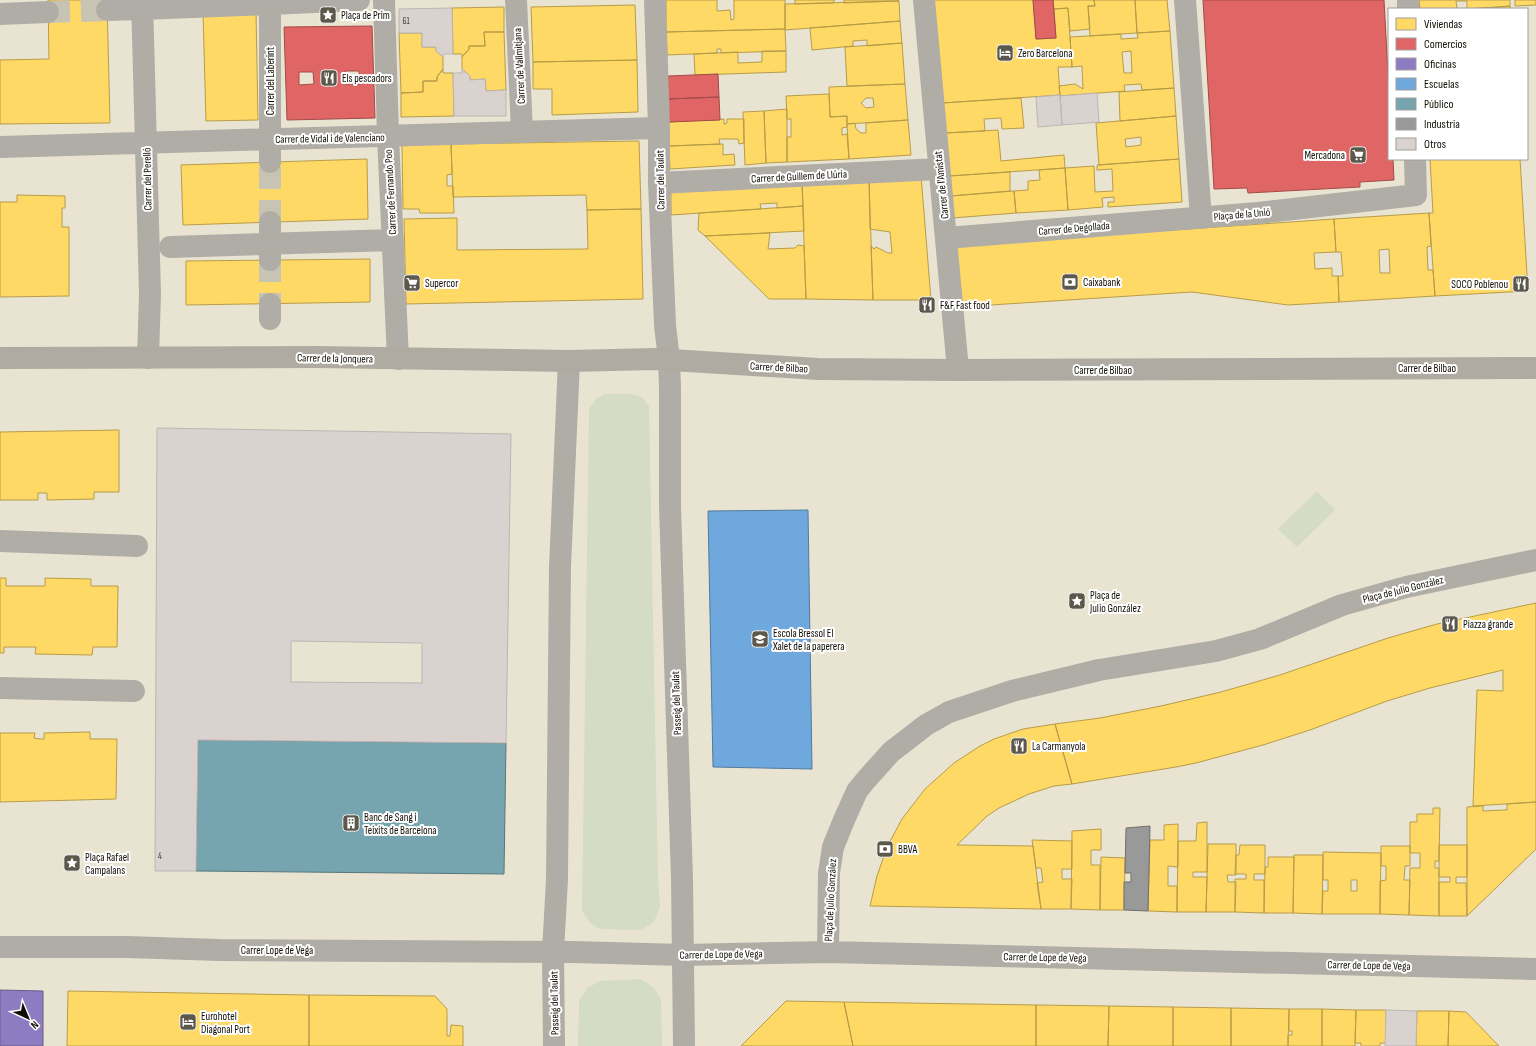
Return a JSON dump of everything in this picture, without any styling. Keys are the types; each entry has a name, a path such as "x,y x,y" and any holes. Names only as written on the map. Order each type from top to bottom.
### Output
{"main road":[{"name":"Carrer de la Jonquera","path":"0,358 316,357 569,361 669,360"},
{"name":"Carrer de Bilbao","path":"669,360 818,369 1536,368"}],"street":[{"path":"107,10 142,4 359,0"},
{"name":"Carrer de Fernando Poo","path":"384,0 388,136 398,359"},
{"name":"Carrer de Vallmitjana","path":"516,0 522,132"},
{"name":"Carrer del Taulat","path":"655,0 660,128 659,183 665,325 669,360"},
{"name":"Carrer de l'Amistat","path":"924,0 958,370"},
{"name":"Plaça de la Unió","path":"1185,0 1202,218 1416,195 1415,160"},
{"name":"Carrer del Laberint","path":"270,2 270,162"},
{"name":"Carrer del Perelló","path":"142,4 150,301 148,358"},
{"path":"0,14 48,12"},
{"name":"Carrer de Vidal i de Valenciano","path":"0,147 660,128"},
{"name":"Carrer de Guillem de Llúria","path":"659,183 939,169"},
{"name":"Carrer de Degollada","path":"946,238 1202,218"},
{"path":"270,222 270,252"},
{"path":"170,247 270,252 393,240"},
{"name":"Passeig del Taulat","path":"669,360 670,506 682,879 684,1046"},
{"name":"Passeig del Taulat","path":"554,1046 553,952 557,879 560,567 569,361"},
{"path":"0,541 137,546"},
{"name":"Plaça de Julio González","path":"828,952 829,873 833,848 857,791 891,752 926,725 949,712 1012,691 1099,670 1216,651 1260,639 1342,605 1406,587 1536,560"},
{"path":"0,688 134,691"},
{"name":"Carrer Lope de Vega","path":"0,947 553,952"},
{"name":"Carrer de Lope de Vega","path":"553,952 683,955 828,952 1536,969"}],"green space":[{"path":"604,394 631,394 642,397 649,406 658,879 660,907 654,922 641,930 600,929 590,923 582,911 589,409 596,399"},
{"path":"1317,491 1335,510 1297,547 1278,529"},
{"path":"641,979 654,988 661,999 662,1046 578,1046 579,1002 587,988 600,981"}],"building: Viviendas":[{"path":"48,0 107,0 110,123 0,124 0,60 49,59"},
{"path":"666,0 717,0 717,11 730,10 731,20 734,19 734,0 785,0 785,29 666,32"},
{"path":"795,0 834,0 834,3 795,4"},
{"path":"844,0 898,0 899,1 844,3"},
{"name":"Zero Barcelona","path":"934,0 1033,0 1036,39 1056,38 1054,9 1068,8 1072,67 1058,67 1060,95 942,103"},
{"path":"1053,0 1094,0 1095,6 1088,6 1090,29 1070,31 1068,8 1054,9"},
{"path":"1094,0 1135,0 1137,33 1090,36 1088,6 1095,6"},
{"path":"1135,0 1167,0 1170,31 1137,33"},
{"path":"1419,0 1510,0 1510,6 1467,8 1467,1 1456,1 1457,8 1420,8"},
{"path":"1515,0 1536,0 1536,5 1515,6"},
{"path":"899,1 900,21 785,30 785,4"},
{"path":"635,5 637,60 533,62 531,7"},
{"path":"1510,6 1510,8 1485,8"},
{"path":"504,7 504,32 484,32 485,46 469,46 469,49 462,57 462,54 453,54 452,8"},
{"path":"256,12 258,120 206,121 203,13"},
{"path":"900,21 902,43 867,46 867,40 853,41 853,46 812,50 810,28"},
{"path":"785,29 786,51 721,53 721,49 717,49 717,53 667,55 666,32"},
{"path":"1170,31 1174,88 1142,90 1141,84 1124,85 1125,91 1060,96 1059,86 1075,84 1083,89 1082,66 1072,67 1070,37 1121,34 1121,39 1138,38 1137,33","holes":["1131,51 1132,73 1124,73 1122,52"]},
{"path":"484,32 504,32 506,90 486,91 485,79 470,80 470,76 462,69 462,57 469,49 469,46 485,46"},
{"path":"399,33 422,33 422,47 436,47 436,51 443,57 443,69 437,77 437,81 423,81 423,92 401,93"},
{"path":"902,43 905,84 847,86 845,47"},
{"path":"762,51 786,51 786,72 695,75 694,54 738,52 738,63 762,62"},
{"path":"637,60 638,112 552,115 552,89 533,89 533,62"},
{"path":"443,69 443,73 453,73 454,116 401,117 401,93 423,92 423,81 437,81 437,77"},
{"path":"905,84 908,120 847,124 847,116 830,117 829,87","holes":["866,98 873,98 874,107 866,108 861,103"]},
{"path":"1174,88 1176,116 1120,121 1119,92"},
{"path":"829,94 830,117 847,116 847,127 842,128 842,135 847,134 849,159 787,162 787,137 791,137 791,119 787,119 786,96"},
{"path":"1021,98 1024,128 1002,129 1001,118 984,119 985,131 945,133 942,103"},
{"path":"787,109 787,162 766,163 764,111"},
{"path":"764,111 766,163 745,165 743,112"},
{"path":"1176,116 1179,159 1099,165 1096,123","holes":["1141,137 1141,145 1126,147 1125,139"]},
{"path":"724,119 724,124 727,123 727,119 744,119 744,143 739,144 738,139 719,139 720,144 669,146 669,122"},
{"path":"908,120 911,155 849,159 847,124 855,123 856,129 861,133 866,133 866,123"},
{"path":"998,130 1001,161 1064,155 1065,168 949,176 945,133"},
{"path":"639,141 641,209 587,210 586,195 453,197 451,144"},
{"path":"451,144 452,174 447,175 447,186 453,186 454,213 420,213 419,209 403,209 402,145"},
{"path":"723,144 723,155 734,154 735,165 670,169 669,146"},
{"path":"367,159 368,219 183,225 181,165"},
{"path":"1179,159 1182,202 1108,207 1108,202 1114,202 1114,197 1102,198 1103,207 1068,210 1065,168 1094,166 1095,192 1113,191 1112,169 1097,170 1097,165"},
{"path":"1430,160 1520,160 1528,291 1435,296 1429,213 1433,213"},
{"path":"1065,168 1068,210 1016,213 1014,191 1028,190 1028,181 1040,180 1039,170"},
{"path":"1010,172 1010,191 950,196 949,176"},
{"path":"921,175 931,300 873,300 871,246 874,249 876,247 888,253 892,253 890,232 870,229 869,179"},
{"path":"869,179 873,300 806,299 802,183"},
{"path":"802,183 803,206 777,208 777,203 760,204 761,209 671,215 671,191"},
{"path":"1014,191 1016,213 952,218 950,196"},
{"path":"17,195 65,196 65,208 62,208 62,227 69,227 69,296 0,297 0,202 17,202"},
{"path":"803,206 804,231 705,236 698,230 699,213"},
{"path":"641,209 643,299 406,304 404,219 457,218 457,250 588,249 587,210"},
{"path":"1429,213 1431,246 1427,247 1428,270 1433,270 1435,296 1339,302 1338,276 1343,276 1341,252 1336,252 1334,219","holes":["1389,249 1390,273 1380,273 1379,250"]},
{"path":"1334,219 1336,252 1314,253 1315,269 1332,268 1332,276 1338,276 1339,302 1288,305 1192,292 960,307 954,245"},
{"path":"770,233 768,249 795,248 798,245 804,246 806,299 769,299 705,236"},
{"path":"370,259 370,302 186,305 186,261"},
{"path":"119,430 119,492 94,492 94,499 47,500 47,493 38,493 38,500 0,500 0,432"},
{"path":"0,578 6,578 6,586 45,586 45,578 91,579 91,586 118,586 117,647 93,647 92,655 35,654 36,647 4,647 4,653 0,653"},
{"path":"1536,603 1536,802 1473,806 1477,690 1503,691 1503,670 1430,688 1387,701 1310,730 1263,745 1196,763 1072,784 1055,724 1100,718 1221,692 1280,675 1388,638 1437,624"},
{"path":"1055,724 1072,784 1054,786 1029,794 999,808 987,816 957,845 1033,846 1041,909 870,906 877,876 887,847 902,819 925,789 954,763 980,746 994,739 1023,729"},
{"path":"90,732 90,739 117,739 116,799 0,802 0,733 35,733 34,738 44,739 44,733"},
{"path":"1536,802 1536,849 1467,916 1467,807 1483,806 1483,811 1507,810 1507,804"},
{"path":"1433,808 1440,808 1439,861 1435,861 1435,868 1439,868 1439,916 1409,915 1410,868 1420,868 1420,853 1410,853 1410,822 1417,822 1417,814 1433,814"},
{"path":"1207,822 1207,872 1193,872 1193,877 1207,877 1206,912 1177,912 1178,841 1196,841 1197,823"},
{"path":"1178,824 1178,867 1168,866 1168,886 1177,886 1177,912 1148,911 1150,840 1164,840 1164,825"},
{"path":"1101,829 1101,850 1091,850 1091,865 1100,865 1100,910 1071,909 1072,831"},
{"path":"1032,840 1072,841 1072,869 1062,869 1062,879 1072,879 1071,909 1041,909 1037,883 1043,882 1041,868 1036,868"},
{"path":"1208,844 1236,844 1236,875 1227,875 1228,882 1236,882 1235,912 1206,912"},
{"path":"1240,845 1265,845 1265,874 1254,874 1254,880 1264,880 1264,913 1235,912 1235,879 1246,879 1246,874 1235,874 1236,855 1239,855"},
{"path":"1439,845 1467,845 1467,877 1456,877 1456,883 1466,883 1467,916 1439,916 1439,882 1450,882 1450,877 1439,877"},
{"path":"1381,846 1410,846 1410,866 1405,866 1404,880 1410,880 1409,915 1380,914 1380,881 1386,880 1386,866 1381,866"},
{"path":"1323,852 1381,853 1380,914 1322,914 1323,891 1328,891 1328,880 1323,880","holes":["1351,880 1357,880 1357,891 1351,891"]},
{"path":"1294,855 1323,855 1322,914 1293,913"},
{"path":"1101,857 1125,858 1124,910 1100,910"},
{"path":"1268,857 1294,857 1293,913 1264,913 1265,867 1268,867"},
{"name":"Eurohotel Diagonal Port","path":"68,991 309,995 309,1046 67,1046"},
{"path":"309,995 435,996 447,1009 447,1036 450,1036 451,1025 463,1026 463,1046 309,1046"},
{"path":"786,1001 844,1002 853,1046 741,1046"},
{"path":"844,1002 1036,1005 1036,1046 853,1046"},
{"path":"1036,1005 1109,1006 1108,1046 1036,1046"},
{"path":"1109,1006 1173,1007 1173,1046 1108,1046"},
{"path":"1173,1007 1231,1008 1231,1046 1173,1046"},
{"path":"1231,1008 1289,1009 1288,1046 1231,1046"},
{"path":"1289,1009 1322,1009 1322,1046 1288,1046 1288,1035 1292,1035 1292,1031 1289,1031"},
{"path":"1322,1009 1356,1010 1355,1046 1322,1046"},
{"path":"1356,1010 1386,1010 1386,1043 1380,1043 1380,1046 1361,1046 1361,1043 1355,1043"},
{"path":"1417,1011 1449,1011 1448,1046 1416,1046"},
{"path":"1449,1011 1466,1012 1499,1046 1448,1046"}],"building: Comercios":[{"path":"1033,0 1053,0 1056,38 1036,39"},
{"path":"1203,0 1384,0 1388,74 1388,160 1393,160 1394,180 1360,182 1360,187 1248,193 1247,188 1214,189"},
{"name":"Els pescadors","path":"372,26 375,118 287,120 284,27","holes":["345,71 359,71 360,84 345,84","299,72 313,72 314,84 299,85"]},
{"path":"718,74 719,97 668,99 668,76"},
{"path":"719,97 720,120 669,122 668,99"}],"building: Oficinas":[{"path":"0,990 43,991 43,1046 0,1046"}],"building: Escuelas":[{"name":"Escola Bressol El Xalet de la paperera","path":"808,510 812,769 713,767 708,511"}],"building: Público":[{"name":"Banc de Sang i Teixits de Barcelona","path":"198,740 506,743 504,874 196,871"}],"building: Industria":[{"path":"1150,826 1148,911 1124,910 1124,882 1131,882 1131,873 1125,873 1126,828"}],"building: Otros":[{"path":"452,8 453,54 443,54 443,57 436,51 436,47 422,47 422,33 399,33 399,9"},
{"path":"462,69 470,76 470,80 485,79 486,91 506,90 506,116 454,116 453,73 462,73"},
{"path":"1097,93 1099,122 1062,125 1060,96"},
{"path":"1060,95 1062,125 1038,127 1036,97"},
{"path":"157,428 511,434 506,743 198,740 196,871 155,871","holes":["291,641 422,643 422,683 291,682"]},
{"path":"1386,1010 1417,1011 1416,1046 1385,1046"}],"tunnel":[{"path":"48,12 107,10"},
{"path":"270,162 270,222"},
{"path":"270,260 270,304"}],"place":[{"name":"Plaça de Prim","path":"328,15"},
{"name":"Zero Barcelona","path":"1005,53"},
{"name":"Els pescadors","path":"329,78"},
{"name":"Mercadona","path":"1358,155"},
{"name":"Caixabank","path":"1070,282"},
{"name":"Supercor","path":"412,283"},
{"name":"SOCO Poblenou","path":"1521,284"},
{"name":"F&F Fast food","path":"927,305"},
{"name":"Plaça de Julio González","path":"1077,601"},
{"name":"Piazza grande","path":"1450,624"},
{"name":"Escola Bressol El Xalet de la paperera","path":"760,639"},
{"name":"La Carmanyola","path":"1019,746"},
{"name":"Banc de Sang i Teixits de Barcelona","path":"351,823"},
{"name":"BBVA","path":"885,849"},
{"name":"Plaça Rafael Campalans","path":"72,863"},
{"name":"Eurohotel Diagonal Port","path":"188,1022"}]}
